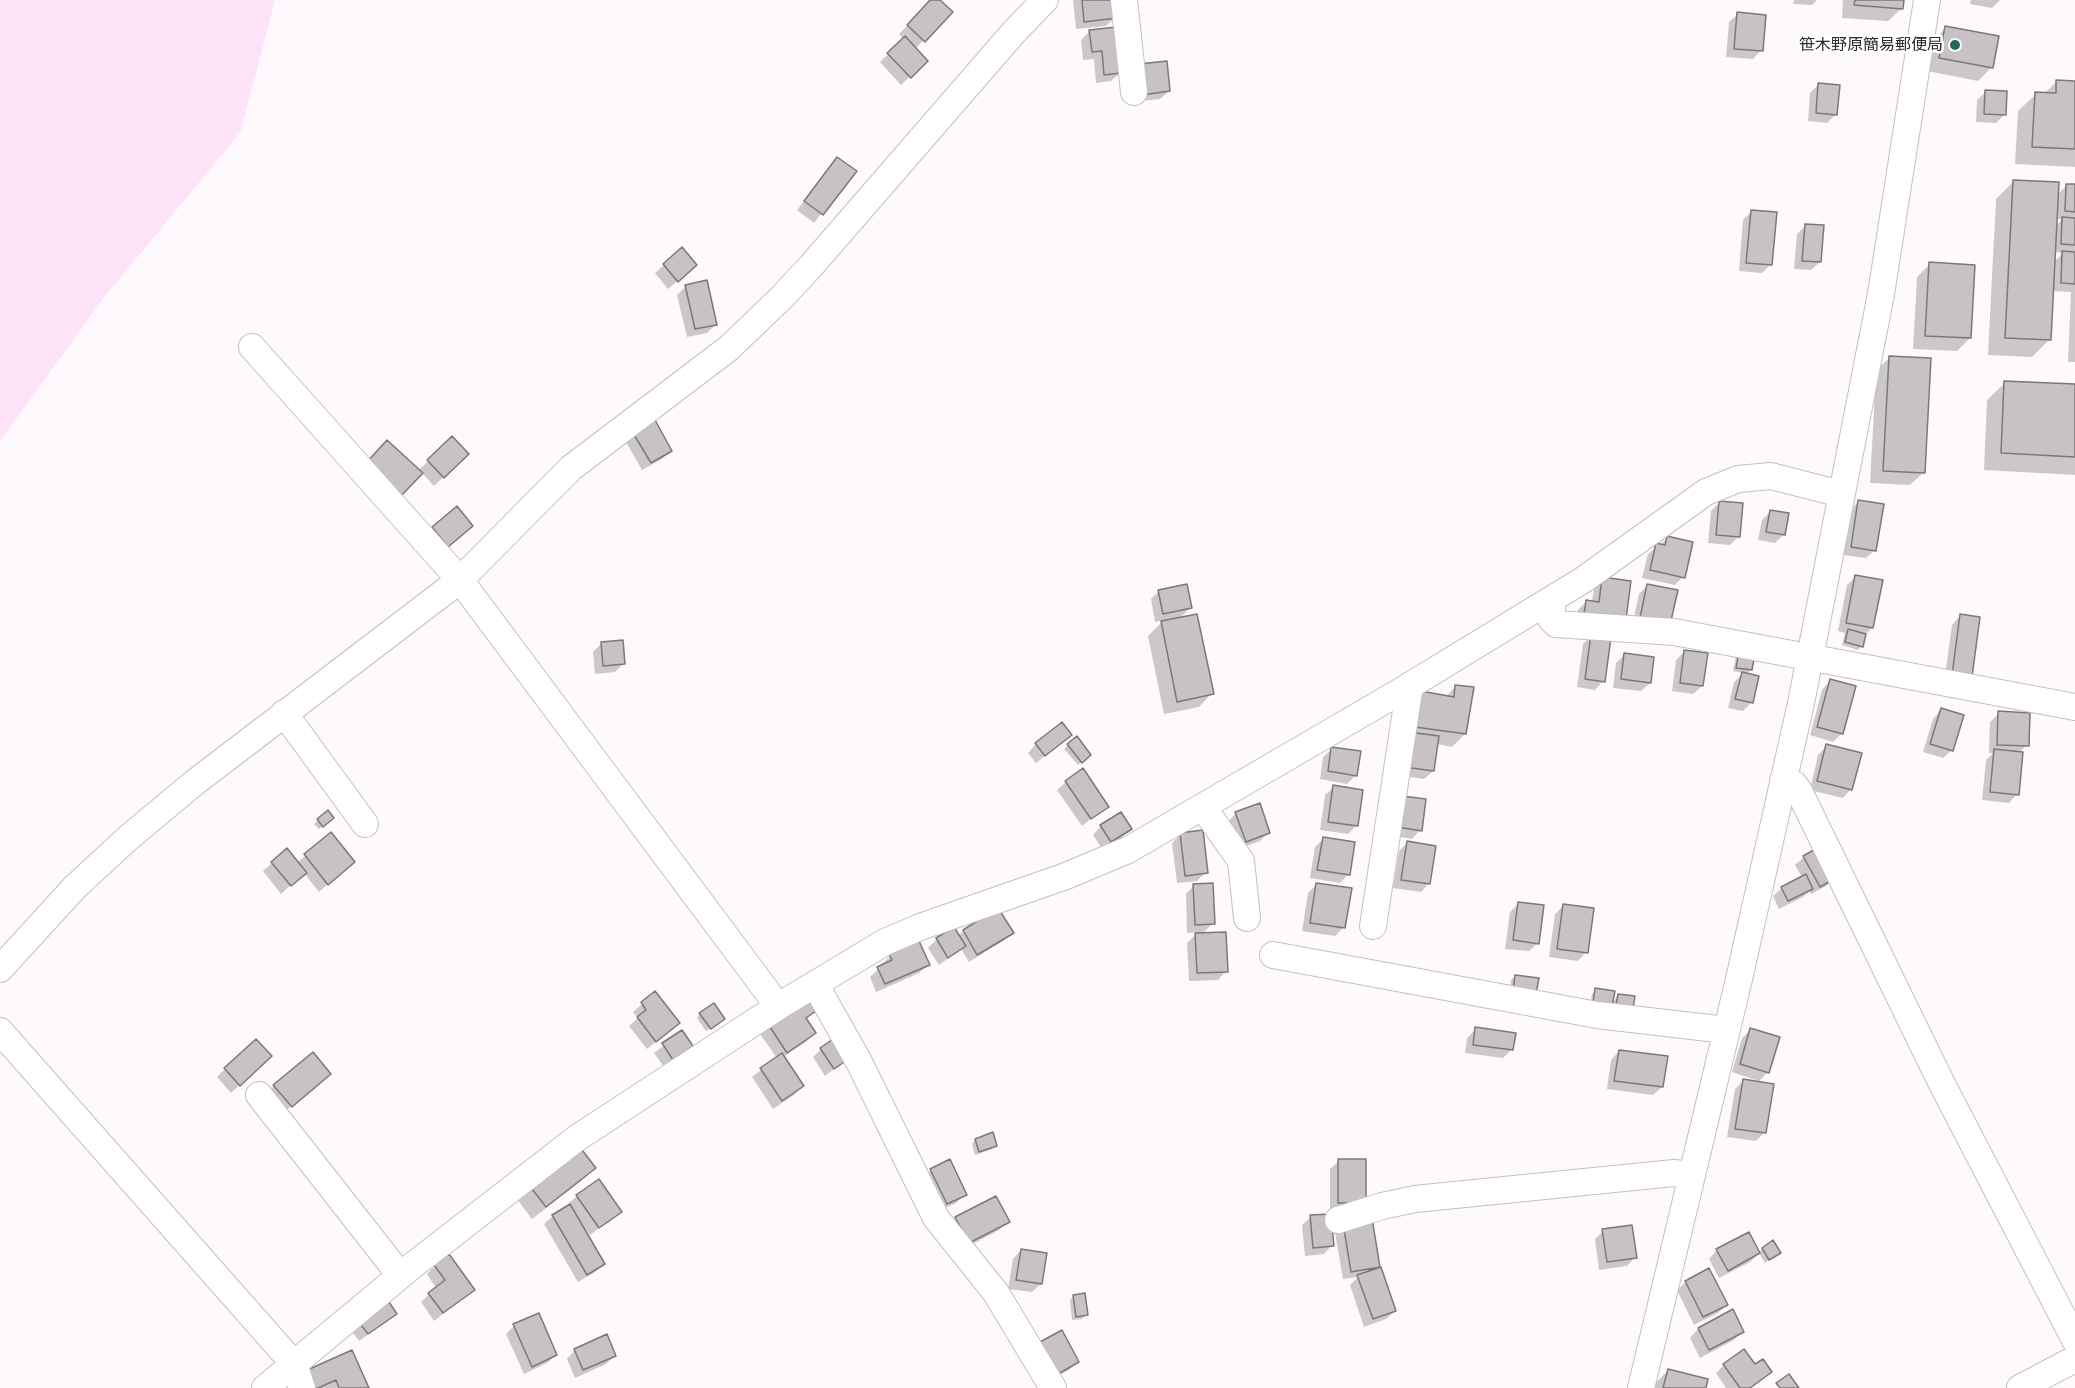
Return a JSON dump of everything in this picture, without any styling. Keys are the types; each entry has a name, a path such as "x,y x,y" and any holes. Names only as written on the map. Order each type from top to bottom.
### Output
{"street":[{"path":"0,969 75,887 127,839 284,713 460,580 571,468 729,348 782,297 1014,32 1045,0"},
{"path":"1124,0 1134,92"},
{"path":"1641,1388 1784,781 1810,657 1881,294 1927,0"},
{"path":"252,347 460,580 778,1006"},
{"path":"265,1388 400,1275 577,1138 778,1006 885,942 920,927 1066,876 1128,850 1410,686 1553,599 1608,563 1706,492 1738,479 1771,476 1841,494"},
{"path":"1553,599 1551,619 1556,624 1674,632 2075,707"},
{"path":"1373,926 1410,686"},
{"path":"284,713 365,824"},
{"path":"1784,781 1794,784 1799,791 1941,1082 2075,1341"},
{"path":"1203,807 1241,861 1247,918"},
{"path":"1273,955 1597,1015 1726,1030"},
{"path":"815,984 859,1062 936,1218 996,1293 1053,1388"},
{"path":"0,1031 294,1364 302,1388"},
{"path":"259,1095 400,1275"},
{"path":"1338,1220 1382,1206 1415,1199 1674,1173 1692,1175"},
{"path":"2020,1388 2075,1359"}],"shaded area":[{"path":"0,0 275,0 240,133 105,296 0,441"}],"building":[{"path":"930,0 940,0 953,12 925,42 907,25"},
{"path":"1082,0 1115,0 1117,18 1084,22"},
{"path":"1855,0 1904,0 1903,9 1854,5"},
{"path":"1737,12 1766,15 1763,51 1734,49"},
{"path":"1945,26 1999,36 1993,68 1939,58"},
{"path":"1116,27 1121,73 1104,75 1102,51 1092,52 1089,30"},
{"path":"905,36 928,61 911,78 887,53"},
{"path":"1167,61 1170,91 1142,95 1139,64"},
{"path":"2056,80 2075,81 2075,149 2032,147 2035,92 2056,93"},
{"path":"1818,83 1840,85 1837,115 1816,113"},
{"path":"1985,90 2007,91 2006,115 1984,114"},
{"path":"837,157 857,171 823,215 804,201"},
{"path":"2013,180 2059,182 2051,340 2005,338"},
{"path":"2066,184 2075,184 2075,212 2065,211"},
{"path":"1751,210 1777,212 1772,265 1746,263"},
{"path":"2062,217 2075,218 2075,245 2061,244"},
{"path":"1805,224 1824,225 1821,262 1802,261"},
{"path":"682,247 697,265 678,282 663,264"},
{"path":"2062,251 2075,252 2075,284 2061,283"},
{"path":"1929,262 1975,265 1971,338 1925,336"},
{"path":"707,280 717,325 695,329 685,285"},
{"path":"1889,356 1931,358 1925,473 1883,471"},
{"path":"2004,381 2075,384 2075,457 2001,453"},
{"path":"655,420 672,451 651,463 633,433"},
{"path":"452,436 469,454 444,478 427,460"},
{"path":"387,440 423,473 401,496 366,463"},
{"path":"1858,500 1884,504 1876,551 1851,547"},
{"path":"1719,501 1743,503 1740,537 1716,535"},
{"path":"457,506 473,526 448,547 432,527"},
{"path":"1770,510 1789,513 1785,535 1766,532"},
{"path":"1667,536 1693,542 1685,578 1650,570 1656,543 1665,545"},
{"path":"1855,575 1883,580 1873,628 1846,623"},
{"path":"1602,577 1631,581 1626,619 1584,614 1586,600 1599,602"},
{"path":"1187,584 1192,608 1163,614 1158,590"},
{"path":"1647,584 1678,590 1670,625 1640,618"},
{"path":"1197,614 1214,694 1177,702 1161,621"},
{"path":"1960,614 1980,617 1972,677 1952,675"},
{"path":"1848,629 1866,634 1863,647 1845,642"},
{"path":"1591,634 1611,637 1605,682 1585,679"},
{"path":"623,640 625,664 603,666 601,642"},
{"path":"1684,650 1708,653 1703,686 1680,683"},
{"path":"1739,650 1755,653 1752,670 1736,668"},
{"path":"1624,653 1654,657 1651,683 1621,679"},
{"path":"1742,672 1759,676 1753,703 1735,699"},
{"path":"1830,679 1856,686 1843,734 1817,727"},
{"path":"1455,685 1474,687 1466,734 1415,727 1421,691 1454,697"},
{"path":"1941,708 1964,715 1953,751 1930,744"},
{"path":"1998,711 2030,713 2029,746 1997,745"},
{"path":"1062,722 1072,735 1045,756 1035,743"},
{"path":"1409,732 1439,736 1434,771 1404,767"},
{"path":"1077,736 1091,755 1082,763 1067,744"},
{"path":"1826,744 1862,753 1852,790 1817,781"},
{"path":"1331,747 1361,751 1357,776 1328,771"},
{"path":"1994,749 2023,752 2019,795 1990,792"},
{"path":"1083,768 1109,807 1091,819 1065,781"},
{"path":"1333,785 1363,790 1358,826 1328,822"},
{"path":"1402,796 1426,799 1422,831 1397,827"},
{"path":"1260,803 1270,833 1246,842 1235,812"},
{"path":"328,810 334,818 323,827 317,819"},
{"path":"1121,812 1132,829 1111,842 1100,825"},
{"path":"1203,830 1208,873 1185,876 1180,833"},
{"path":"331,832 355,862 328,885 304,854"},
{"path":"1323,837 1355,842 1350,875 1317,870"},
{"path":"1407,841 1436,846 1430,884 1401,880"},
{"path":"1819,847 1836,878 1820,887 1803,856"},
{"path":"287,848 307,873 291,886 271,862"},
{"path":"1806,874 1813,889 1788,901 1781,887"},
{"path":"1213,883 1215,924 1195,925 1193,884"},
{"path":"1316,883 1352,888 1345,928 1310,923"},
{"path":"1518,902 1544,905 1539,944 1513,940"},
{"path":"1563,904 1594,908 1588,953 1557,949"},
{"path":"998,908 1014,933 977,955 963,930"},
{"path":"954,927 966,946 948,958 936,938"},
{"path":"1226,932 1228,972 1197,973 1195,933"},
{"path":"919,941 930,965 885,984 877,967 892,960 889,954"},
{"path":"1515,975 1539,978 1536,994 1513,991"},
{"path":"1595,988 1615,991 1612,1006 1593,1003"},
{"path":"655,991 680,1023 656,1042 637,1017 646,1010 641,1002"},
{"path":"813,994 822,1007 806,1018 816,1033 787,1053 768,1024"},
{"path":"1618,994 1635,996 1633,1008 1616,1005"},
{"path":"714,1003 725,1019 711,1029 699,1013"},
{"path":"1475,1027 1516,1033 1513,1050 1473,1045"},
{"path":"1750,1028 1780,1037 1769,1073 1740,1064"},
{"path":"682,1030 693,1046 673,1060 662,1043"},
{"path":"836,1037 850,1058 834,1069 820,1048"},
{"path":"256,1039 272,1056 240,1086 224,1068"},
{"path":"1619,1050 1668,1056 1663,1087 1614,1081"},
{"path":"313,1052 331,1074 292,1107 273,1085"},
{"path":"782,1053 804,1086 782,1101 760,1068"},
{"path":"1743,1079 1774,1084 1766,1133 1735,1129"},
{"path":"993,1132 997,1146 979,1152 975,1139"},
{"path":"579,1146 596,1168 546,1207 529,1185"},
{"path":"950,1159 967,1195 947,1204 930,1169"},
{"path":"1338,1159 1366,1159 1366,1203 1338,1203"},
{"path":"599,1179 622,1212 599,1228 576,1195"},
{"path":"996,1196 1010,1222 969,1243 955,1217"},
{"path":"570,1204 605,1264 587,1275 552,1215"},
{"path":"1331,1214 1334,1246 1313,1248 1310,1215"},
{"path":"1372,1218 1380,1267 1351,1272 1343,1223"},
{"path":"1632,1225 1637,1258 1607,1262 1602,1229"},
{"path":"1749,1232 1760,1253 1728,1271 1716,1249"},
{"path":"1773,1240 1781,1253 1769,1260 1762,1248"},
{"path":"1021,1249 1047,1253 1042,1284 1016,1280"},
{"path":"449,1254 475,1290 443,1313 428,1293 445,1280 434,1265"},
{"path":"1381,1267 1396,1311 1373,1319 1357,1275"},
{"path":"1709,1268 1728,1305 1703,1317 1685,1281"},
{"path":"1085,1293 1088,1315 1076,1317 1073,1295"},
{"path":"387,1299 397,1314 368,1334 357,1320"},
{"path":"1733,1309 1744,1332 1709,1350 1698,1328"},
{"path":"539,1313 557,1355 532,1367 513,1324"},
{"path":"1062,1330 1079,1362 1056,1375 1038,1343"},
{"path":"607,1334 616,1356 583,1370 574,1349"},
{"path":"1744,1349 1755,1364 1763,1359 1772,1372 1750,1388 1740,1388 1723,1364"},
{"path":"352,1350 369,1388 339,1388 336,1380 313,1388 305,1371"},
{"path":"1668,1369 1708,1379 1706,1388 1663,1388"},
{"path":"1789,1374 1799,1388 1780,1388 1776,1383"}],"place":[{"name":"笹木野原簡易郵便局","path":"1955,45"}]}
